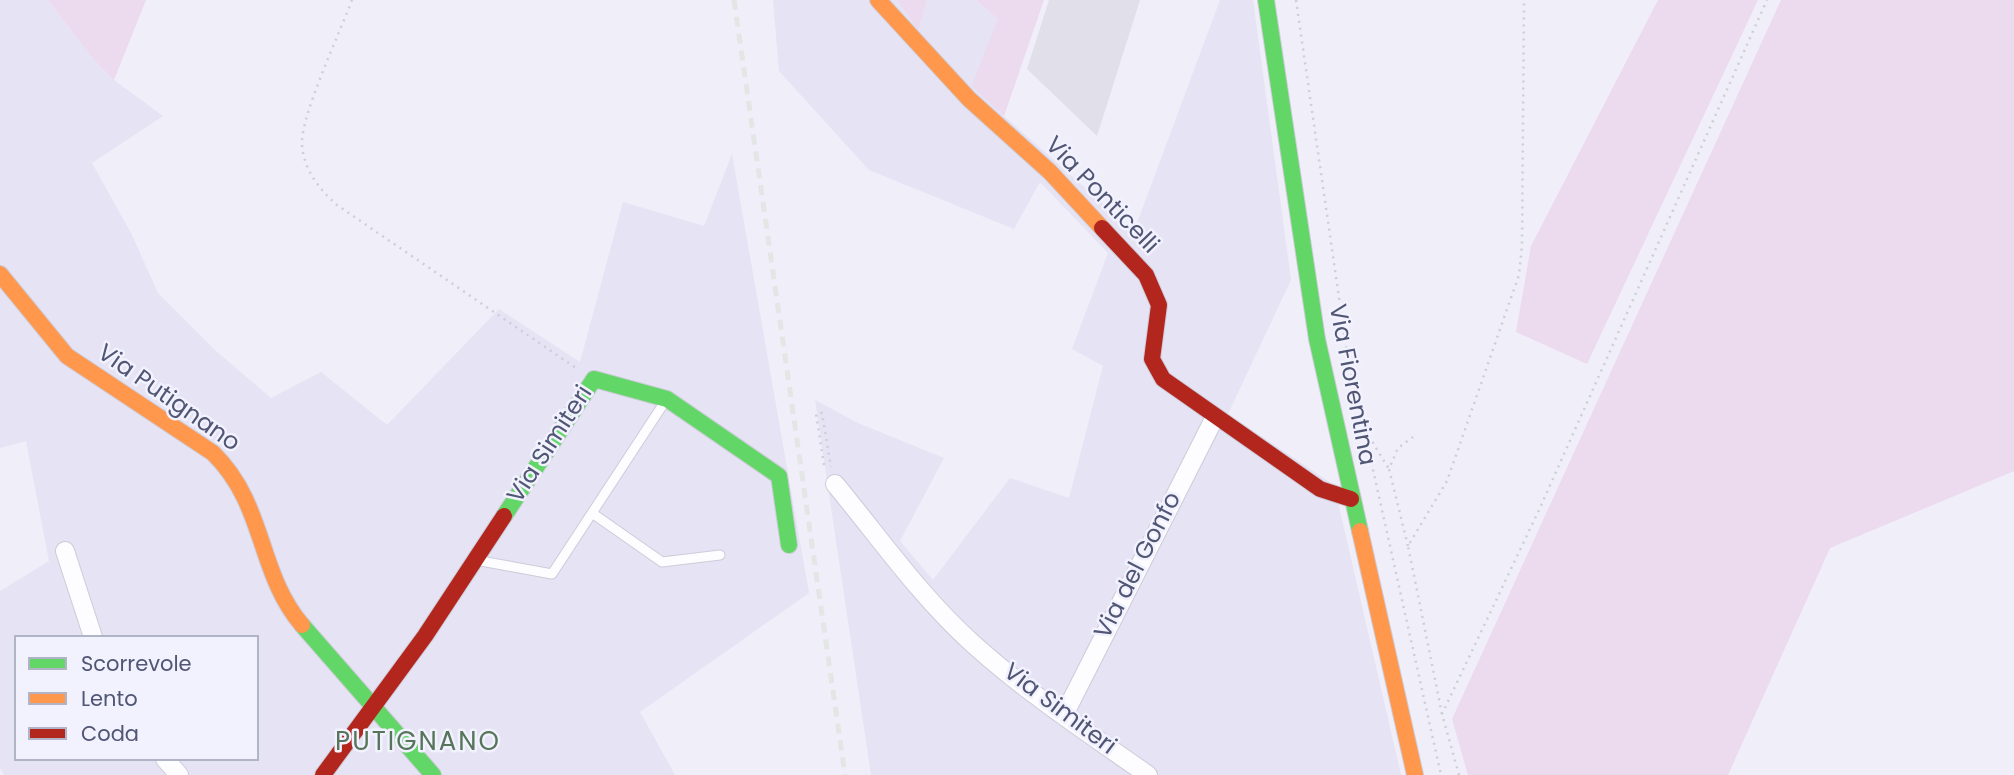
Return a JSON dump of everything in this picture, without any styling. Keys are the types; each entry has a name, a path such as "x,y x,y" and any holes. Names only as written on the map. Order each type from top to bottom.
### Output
{"street":[{"name":"Via Ponticelli","path":"878,0 969,99 1051,172 1134,260 1151,284 1159,305 1152,352 1153,365 1170,385 1320,489 1351,499"},
{"name":"Via Fiorentina","path":"1266,0 1302,252 1351,499 1415,775"},
{"name":"Via Putignano","path":"0,274 37,323 67,356 213,453 234,473 257,515 282,599 298,623 373,709 410,745 433,775"},
{"name":"Via Simiteri","path":"323,775 373,709 594,379 667,399 779,476 789,545"},
{"name":"Via del Gonfo","path":"1064,716 1215,417"},
{"name":"Via Simiteri","path":"835,484 946,617 972,643 1064,716 1148,775"},
{"path":"65,551 92,635"},
{"path":"167,761 179,775"}],"lane":[{"path":"475,559 552,574 667,399"},
{"path":"592,513 662,562 720,555"}],"path":[{"path":"352,0 304,126 305,158 318,186 337,205 477,299 538,344 594,379"},
{"path":"1296,0 1346,353 1441,775"},
{"path":"1408,546 1451,471 1519,275 1522,245 1524,0"},
{"path":"1442,714 1539,510 1767,0"},
{"path":"824,465 816,414 822,413 835,484"},
{"path":"1363,428 1390,469 1442,714 1459,775"},
{"path":"1390,469 1398,448 1413,436"}],"shaded area":[{"path":"0,0 48,0 95,61 114,80 163,116 92,163 132,235 158,293 216,351 271,398 321,372 387,425 499,309 580,362 623,202 704,226 732,154 809,593 640,712 675,775 4,775 0,768 0,591 49,561 26,441 0,448"},
{"path":"48,0 146,0 114,80 95,61"},
{"path":"773,0 897,0 918,29 927,0 976,0 998,19 1004,116 1134,231 1220,0 1253,0 1291,280 1228,414 1334,485 1401,775 871,775 815,400 858,423 944,458 900,541 933,580 1010,478 1069,498 1103,366 1072,349 1108,253 1040,182 1014,229 869,170 779,71"},
{"path":"897,0 927,0 918,30"},
{"path":"976,0 1044,0 1004,116 972,86 998,19"},
{"path":"1049,0 1140,0 1097,136 1027,69"},
{"path":"1658,0 1758,0 1587,364 1516,332 1531,246"},
{"path":"1781,0 2014,0 2014,471 1830,548 1728,775 1468,775 1452,719"}],"railway":[{"path":"734,0 845,775"}],"traffic: fast":[{"path":"1266,0 1317,339 1360,531"},
{"path":"504,516 594,379 667,399 779,476 789,545"},
{"path":"302,625 433,775"}],"traffic: slow":[{"path":"878,0 969,99 1050,172 1102,228"},
{"path":"0,274 67,356 213,453 243,494 277,583 287,605 302,625"},
{"path":"1360,531 1415,775"}],"traffic: jam":[{"path":"1102,228 1146,275 1159,305 1152,359 1163,379 1320,489 1351,499"},
{"path":"323,775 425,636 504,516"}],"district":[{"name":"PUTIGNANO","path":"418,743"}]}
